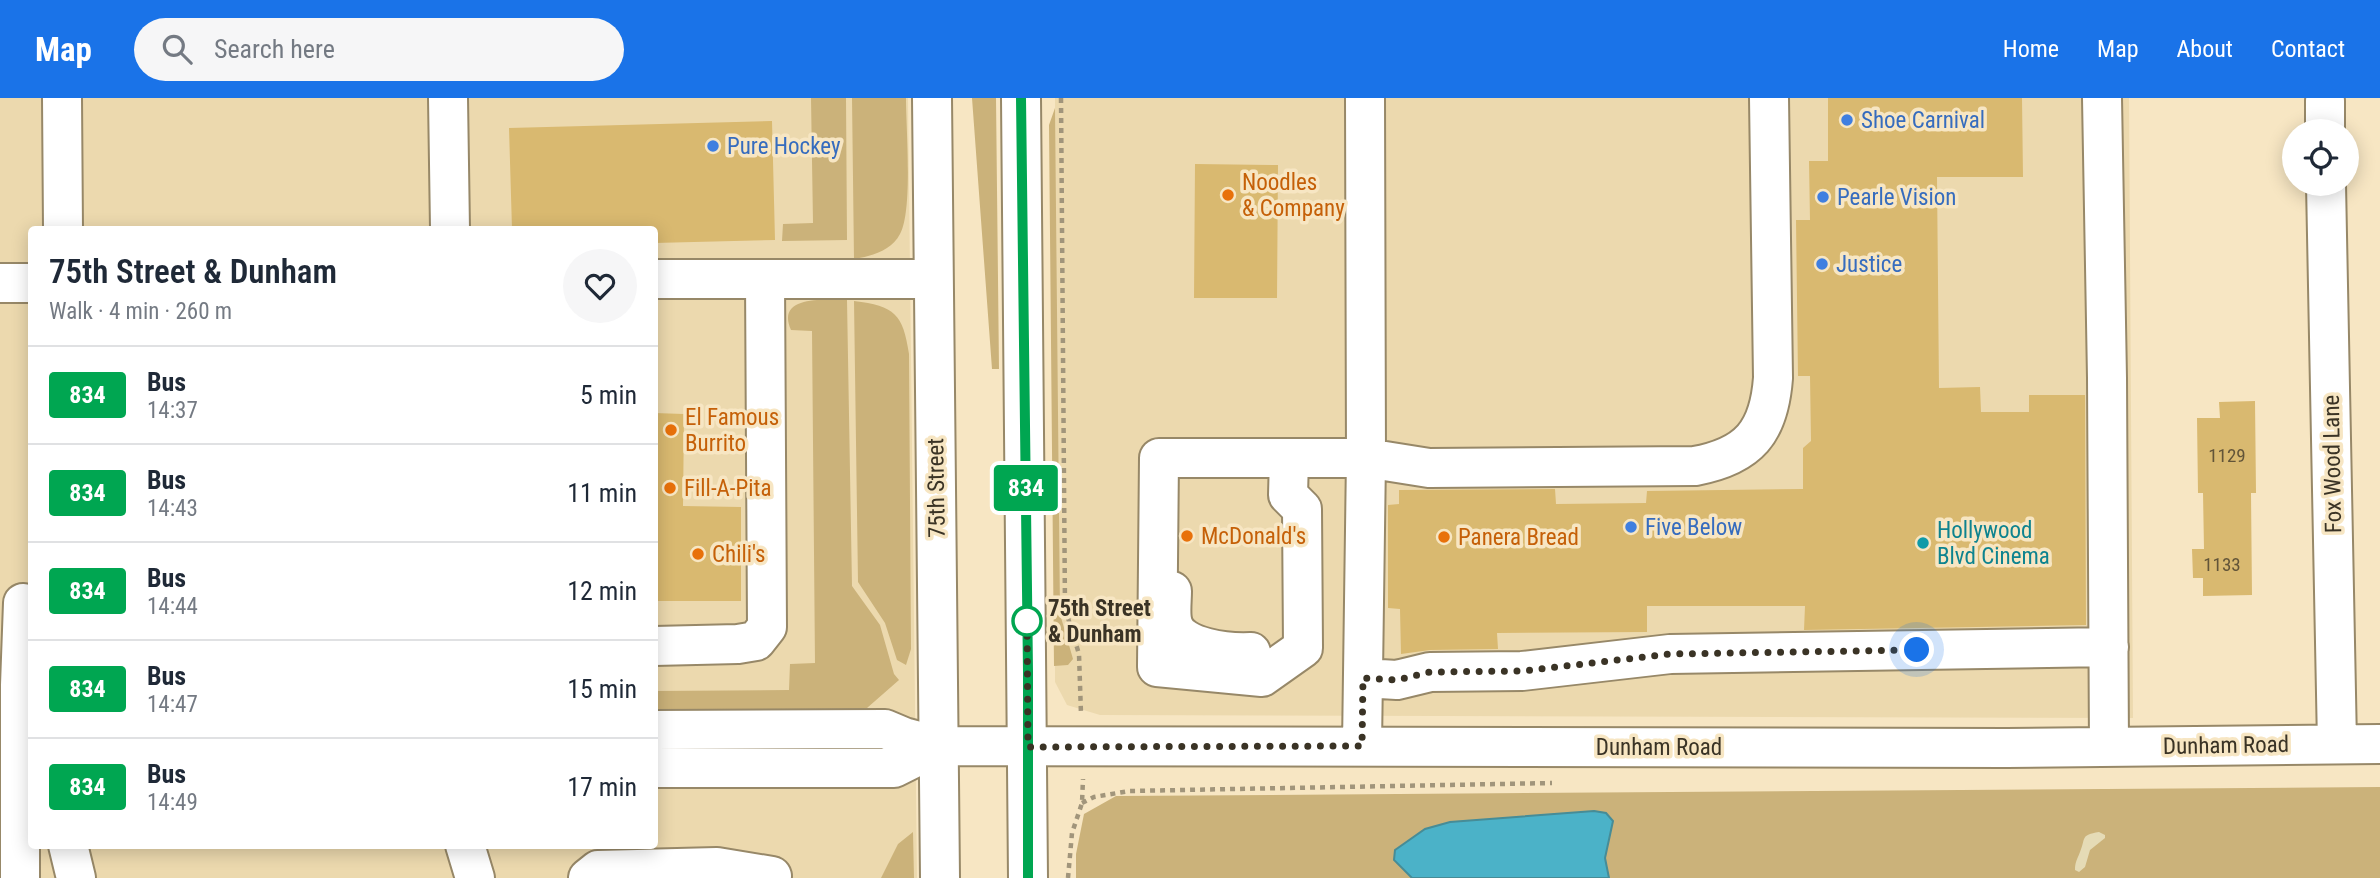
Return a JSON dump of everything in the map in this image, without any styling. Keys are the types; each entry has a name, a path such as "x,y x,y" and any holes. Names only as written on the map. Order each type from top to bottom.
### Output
{"street":[{"path":"62,98 63,226"},
{"path":"448,98 450,226"},
{"name":"75th Street","path":"932,98 940,878"},
{"path":"1021,98 1028,878"},
{"path":"1362,746 1366,458 1365,98"},
{"path":"1288,495 1302,509 1303,648 1262,677 1157,667 1159,458 1366,458 1429,468 1695,466 1721,461 1743,448 1761,428 1771,404 1773,378 1769,98"},
{"path":"2102,98 2109,746"},
{"name":"Fox Wood Lane","path":"2326,196 2337,744"},
{"path":"658,278 933,279"},
{"path":"658,646 738,645 756,641 766,626 765,279"},
{"path":"0,283 28,283"},
{"path":"1158,521 1180,537 1179,563 1171,583 1172,624 1182,638 1198,645 1236,652 1265,652 1283,635 1283,517 1288,495 1289,458"},
{"path":"20,878 20,685 23,603"},
{"path":"1363,678 1397,680 1430,672 1522,671 1670,654 2109,647"},
{"path":"658,730 885,729 938,747"},
{"name":"Dunham Road","path":"938,747 1979,748 2380,744"},
{"path":"658,768 894,768 938,747"},
{"path":"69,849 76,878"},
{"path":"466,849 475,878"},
{"path":"588,878 598,870 717,867 772,876"}],"path":[{"path":"1061,98 1065,608 1079,654 1081,714"},
{"path":"1068,878 1072,833 1082,803 1083,783"}],"shaded area":[{"path":"0,98 908,98 917,878 0,878"},
{"path":"811,98 846,98 847,240 782,241 783,224 813,223"},
{"path":"852,98 906,98 908,169 906,207 900,234 886,249 854,259"},
{"path":"972,98 996,98 999,369 992,369"},
{"path":"1055,98 2129,98 2133,718 1100,715 1067,705 1055,682"},
{"path":"1055,108 1060,614 1073,659 1068,665 1054,666 1049,125"},
{"path":"816,300 847,300 852,586 880,625 894,674 899,680 867,708 836,715 658,716 658,691 789,690 790,664 815,663 812,331 791,330 788,318 790,310 796,305"},
{"path":"854,301 879,306 895,314 904,330 909,354 911,649 906,665 897,660 885,623 858,582"},
{"path":"2380,787 2380,878 1076,878 1076,854 1084,814 1116,796"},
{"path":"913,832 914,878 881,878 898,844"}],"sand":[{"path":"2099,832 2105,835 2105,838 2090,850 2085,867 2079,872 2075,870 2085,838 2089,834"}],"water":[{"path":"1594,811 1606,813 1613,821 1605,858 1609,878 1412,878 1394,860 1395,850 1425,829 1450,822"}],"building":[{"path":"1828,98 2022,98 2023,177 1937,177 1939,388 1980,387 1981,412 2029,412 2029,395 2085,395 2086,625 1804,630 1805,606 1647,606 1647,632 1497,633 1498,649 1430,650 1401,654 1400,609 1388,608 1388,505 1399,504 1399,490 1555,489 1556,504 1646,503 1647,491 1803,489 1803,448 1811,441 1810,376 1798,376 1796,220 1810,220 1809,161 1828,161"},
{"path":"772,121 775,240 658,243 658,226 512,226 509,128"},
{"path":"1195,164 1278,165 1277,298 1194,298"},
{"path":"2255,401 2256,493 2251,493 2252,595 2203,596 2203,578 2193,578 2192,549 2204,549 2203,493 2198,493 2197,418 2220,418 2219,402"},
{"name":"Chili's","path":"658,413 684,414 683,506 741,507 741,601 658,601"}],"bus line":[{"name":"834","path":"1021,98 1028,878"}],"place":[{"name":"Shoe Carnival","path":"1847,120"},
{"name":"Pure Hockey","path":"713,146"},
{"name":"Noodles & Company","path":"1228,195"},
{"name":"Pearle Vision","path":"1823,197"},
{"name":"Justice","path":"1822,264"},
{"name":"El Famous Burrito","path":"671,430"},
{"name":"Fill-A-Pita","path":"670,488"},
{"name":"Five Below","path":"1631,527"},
{"name":"McDonald's","path":"1187,536"},
{"name":"Panera Bread","path":"1444,537"},
{"name":"Hollywood Blvd Cinema","path":"1923,543"},
{"name":"Chili's","path":"698,554"},
{"name":"75th Street & Dunham","path":"1027,621"}],"route":[{"path":"1027,621 1027,616 1028,747 1362,746 1363,678 1397,680 1430,672 1522,671 1670,654 1917,650"}]}
